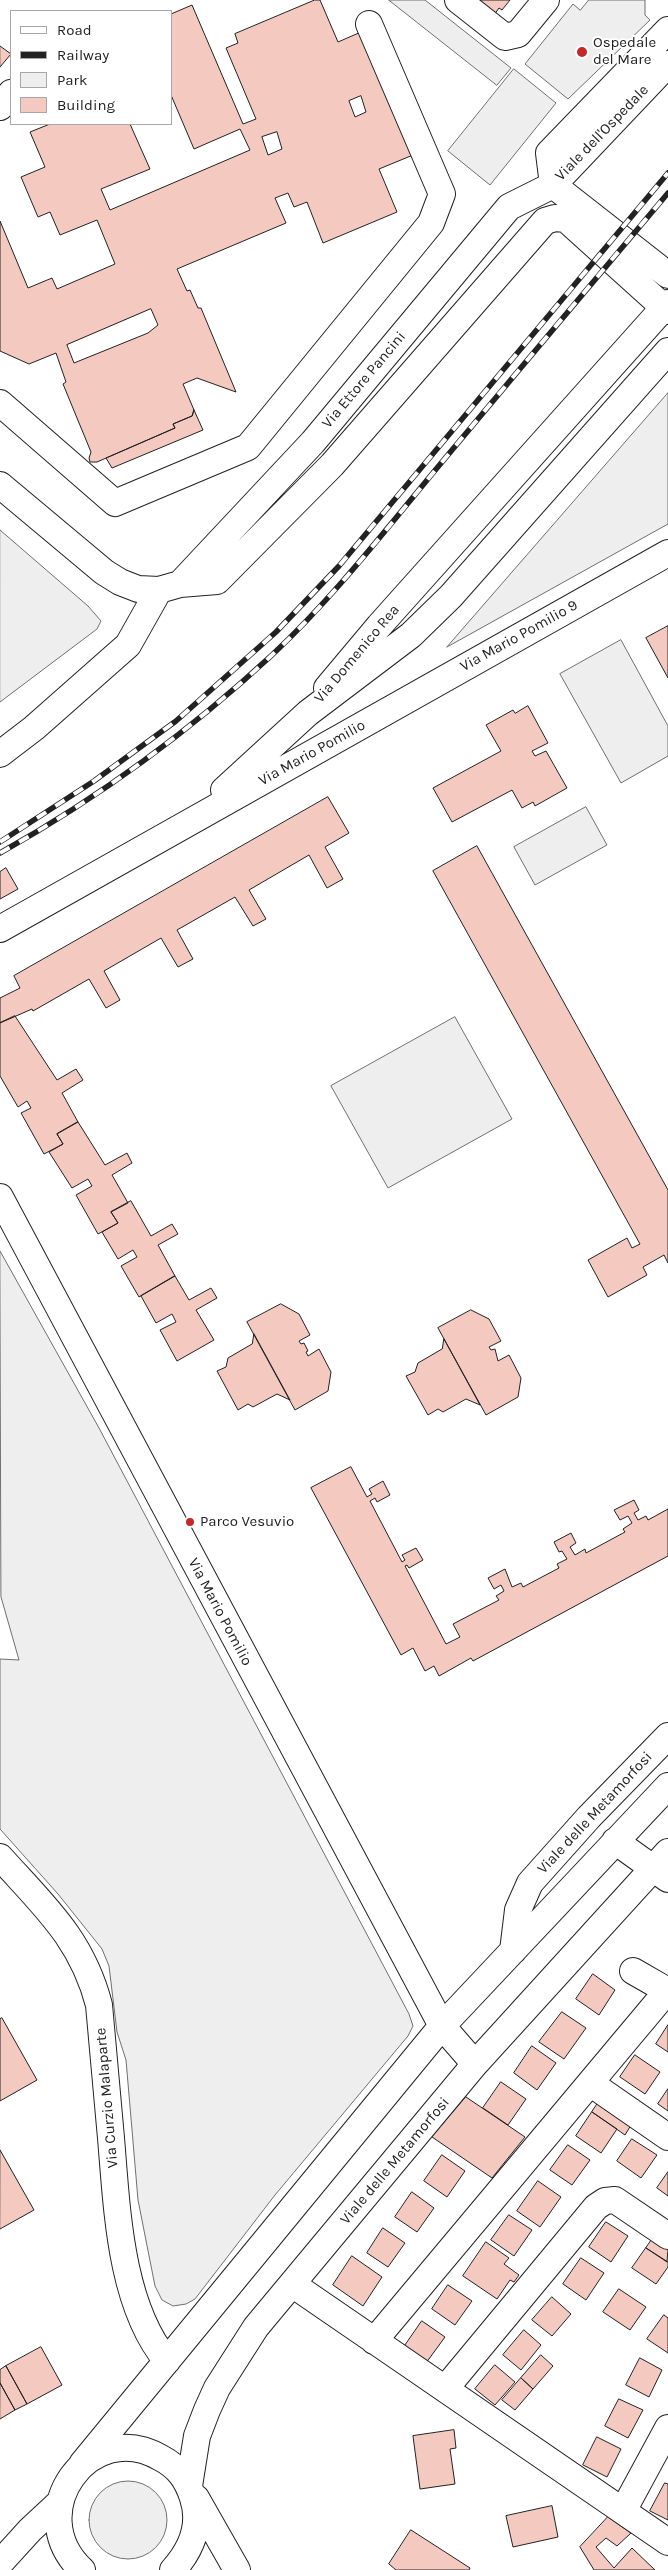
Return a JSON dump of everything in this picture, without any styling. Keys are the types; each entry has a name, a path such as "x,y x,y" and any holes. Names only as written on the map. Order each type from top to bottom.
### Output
{"street":[{"path":"458,0 505,37 518,34 546,0"},
{"path":"0,404 115,503 248,447 431,223 442,194 369,24"},
{"name":"Viale dell'Ospedale","path":"559,190 549,153 668,30"},
{"name":"Viale dell'Ospedale","path":"559,190 668,64"},
{"path":"668,88 559,190 668,275"},
{"path":"0,107 10,95"},
{"name":"Via Ettore Pancini","path":"170,587 312,442 509,207 559,190"},
{"name":"Via Ettore Pancini","path":"170,587 217,581 332,465 545,221 555,218 566,218 667,307"},
{"name":"Via Domenico Rea","path":"308,713 379,626 667,307"},
{"name":"Via Domenico Rea","path":"308,713 411,635 450,596 668,351"},
{"path":"0,484 104,572 120,582 138,589 170,587"},
{"name":"Via Mario Pomilio 9","path":"370,720 668,553"},
{"path":"0,754 34,728 128,645 170,587"},
{"name":"Via Mario Pomilio","path":"162,837 198,813 308,713 336,724 348,725 370,720"},
{"name":"Via Mario Pomilio","path":"0,929 370,720"},
{"name":"Via Mario Pomilio","path":"0,1197 442,2026 476,2064"},
{"name":"Viale delle Metamorfosi","path":"513,1951 518,1910 530,1883 589,1817 668,1736"},
{"path":"82,2570 67,2553 61,2540 58,2526 59,2503 67,2482 442,2026 668,1786"},
{"name":"Viale delle Metamorfosi","path":"189,2486 197,2436 217,2388 256,2327 476,2064 663,1866 616,1841"},
{"name":"Via Curzio Malaparte","path":"0,1857 65,1929 92,1977 99,2005 116,2197 123,2246 139,2312 148,2334 167,2361"},
{"path":"374,2341 668,1991 633,1971"},
{"path":"590,2083 668,2137"},
{"path":"445,2389 596,2207 605,2201 615,2200 668,2236"},
{"path":"292,2284 668,2542"},
{"path":"623,2511 668,2428"},
{"path":"82,2464 101,2453 117,2448 133,2448 152,2452 172,2464 189,2486 236,2565"},
{"path":"173,2570 182,2560 193,2539 197,2522 196,2507 189,2486"},
{"path":"0,2563 30,2530 59,2503"}],"green space":[{"path":"389,0 425,0 511,68 497,85"},
{"path":"589,0 645,0 645,15 650,20 568,99 525,64 573,4 580,10"},
{"path":"514,69 556,103 490,185 448,151"},
{"path":"668,393 668,524 447,647"},
{"path":"0,530 88,606 101,621 97,629 0,702"},
{"path":"621,640 668,726 668,756 621,783 560,674"},
{"path":"586,807 607,845 535,885 514,847"},
{"path":"455,1017 512,1119 388,1188 331,1086"},
{"path":"0,1251 99,1428 409,2014 413,2026 408,2036 275,2195 195,2299 186,2304 173,2306 162,2300 155,2286 138,2200 126,2060 117,2032 109,1966 102,1949 58,1894 0,1829 0,1659 19,1660 1,1597"},
{"path":"128,2481 143,2484 160,2498 164,2505 167,2520 164,2535 150,2552 143,2556 128,2559 113,2556 96,2542 92,2535 89,2520 92,2505 106,2488 113,2484"}],"building":[{"path":"315,0 320,0 338,42 361,32 413,155 379,169 397,212 323,243 307,202 294,207 288,193 275,198 286,223 177,269 187,291 190,290 198,308 201,308 236,392 197,378 183,384 194,410 192,416 173,424 175,428 97,462 90,462 91,452 63,384 66,382 56,353 29,364 0,351 0,221 28,288 52,278 57,289 115,264 97,220 60,235 50,212 38,217 21,177 45,167 30,132 48,125 130,125 150,169 101,189 110,210 250,150 240,129 194,149 172,97 172,14 192,5 243,124 256,119 226,48 238,43 235,34","holes":["361,96 366,112 355,117 349,101","277,132 282,149 268,155 262,137","151,309 158,325 148,333 74,363 67,345"]},
{"path":"479,0 510,0 502,10 499,8 494,15"},
{"path":"0,46 10,55 0,67"},
{"path":"194,410 203,430 112,468 106,458 175,428 173,424 192,416"},
{"path":"668,626 668,678 646,638"},
{"path":"528,706 548,743 532,751 535,756 546,751 567,788 535,806 533,802 522,808 512,790 452,822 433,788 501,751 486,725 513,710 515,713"},
{"path":"328,797 349,833 325,847 343,879 327,888 309,855 249,890 266,919 253,926 235,897 177,930 193,959 178,967 161,938 104,971 120,1000 106,1008 89,979 33,1011 32,1009 0,1023 0,998 20,988 14,976"},
{"path":"477,846 668,1190 668,1263 664,1255 643,1267 647,1275 608,1297 588,1260 627,1238 632,1248 640,1244 433,871"},
{"path":"6,868 18,889 0,899 0,872"},
{"path":"15,1016 57,1080 76,1069 83,1080 62,1093 78,1122 57,1134 63,1144 44,1154 21,1113 31,1108 27,1101 18,1107 0,1076 0,1023"},
{"path":"78,1122 105,1165 127,1153 132,1163 112,1175 128,1203 111,1212 118,1223 98,1234 76,1195 92,1186 88,1179 72,1188 49,1152 63,1144 57,1134"},
{"path":"131,1201 151,1236 172,1224 178,1234 158,1245 175,1276 139,1297 121,1266 137,1257 133,1250 118,1259 102,1232 118,1223 111,1212"},
{"path":"175,1276 189,1300 211,1288 217,1298 196,1310 214,1340 177,1361 160,1330 176,1322 172,1314 156,1323 141,1296"},
{"path":"281,1304 299,1314 310,1335 299,1341 301,1344 304,1343 308,1356 319,1349 331,1372 328,1391 295,1410 247,1322"},
{"path":"471,1310 489,1319 501,1341 489,1347 491,1350 495,1349 498,1361 509,1355 521,1378 518,1397 486,1415 438,1328"},
{"path":"254,1334 290,1400 277,1394 253,1407 248,1404 238,1410 217,1371 226,1367 228,1358 252,1344"},
{"path":"444,1339 480,1405 466,1399 443,1412 438,1409 428,1415 406,1376 415,1372 418,1363 442,1349"},
{"path":"351,1467 367,1497 372,1494 369,1489 383,1481 390,1495 377,1502 375,1498 370,1501 402,1562 405,1560 402,1555 416,1548 423,1560 409,1568 407,1565 405,1566 446,1644 460,1637 453,1624 499,1600 496,1596 504,1591 501,1585 494,1589 488,1578 505,1569 512,1587 521,1583 523,1587 559,1568 557,1564 567,1559 562,1551 559,1552 554,1542 571,1533 576,1543 570,1547 575,1555 585,1549 586,1553 625,1532 623,1529 632,1523 628,1516 620,1520 614,1510 634,1500 639,1510 634,1513 638,1520 646,1516 648,1520 668,1509 668,1556 473,1661 471,1658 439,1676 434,1666 425,1671 413,1648 401,1655 311,1488"},
{"path":"593,1974 615,1990 599,2015 576,1999"},
{"path":"562,2012 586,2028 564,2059 539,2042"},
{"path":"2,2018 37,2080 0,2101 0,2019"},
{"path":"668,2025 668,2052 656,2044"},
{"path":"532,2046 556,2063 537,2090 514,2073"},
{"path":"635,2055 660,2072 645,2094 620,2077"},
{"path":"501,2082 526,2099 508,2125 483,2108"},
{"path":"668,2089 668,2111 658,2104"},
{"path":"466,2097 525,2137 492,2178 432,2137"},
{"path":"598,2103 631,2125 625,2135 592,2112"},
{"path":"592,2112 617,2129 601,2153 576,2136"},
{"path":"632,2139 657,2155 641,2178 617,2161"},
{"path":"568,2145 590,2160 572,2185 550,2170"},
{"path":"0,2150 34,2210 0,2229"},
{"path":"442,2155 465,2171 447,2197 424,2181"},
{"path":"668,2172 668,2196 657,2188"},
{"path":"538,2181 561,2197 540,2227 517,2211"},
{"path":"412,2192 434,2208 417,2232 395,2217"},
{"path":"509,2215 532,2230 514,2256 491,2240"},
{"path":"606,2222 628,2236 611,2262 589,2247"},
{"path":"383,2228 405,2243 388,2267 367,2253"},
{"path":"653,2238 668,2249 667,2262 646,2248"},
{"path":"486,2242 509,2258 504,2264 519,2275 514,2282 510,2280 497,2299 463,2276"},
{"path":"646,2248 668,2262 668,2267 656,2284 632,2268"},
{"path":"352,2256 382,2277 363,2306 333,2285"},
{"path":"581,2258 604,2273 586,2300 563,2284"},
{"path":"448,2285 472,2301 455,2325 432,2309"},
{"path":"619,2289 646,2307 630,2330 603,2312"},
{"path":"552,2297 571,2314 552,2336 532,2320"},
{"path":"664,2315 668,2318 668,2353 647,2339"},
{"path":"422,2321 445,2337 426,2363 404,2347"},
{"path":"524,2330 541,2345 521,2370 503,2355"},
{"path":"41,2347 62,2385 27,2404 6,2366"},
{"path":"541,2355 553,2366 533,2389 521,2378"},
{"path":"640,2358 662,2370 649,2397 626,2385"},
{"path":"495,2365 515,2382 495,2405 475,2389"},
{"path":"6,2366 27,2404 15,2410 0,2383 0,2370"},
{"path":"521,2378 533,2389 515,2410 502,2400"},
{"path":"0,2383 15,2410 0,2419"},
{"path":"619,2399 643,2410 628,2438 605,2426"},
{"path":"454,2430 456,2448 450,2449 455,2484 420,2489 413,2436"},
{"path":"597,2437 621,2449 607,2477 583,2465"},
{"path":"665,2483 668,2484 668,2520 650,2511"},
{"path":"552,2506 558,2537 513,2547 506,2516"},
{"path":"608,2517 631,2533 617,2546 606,2538 596,2547 614,2568 632,2548 655,2570 594,2570 580,2547"},
{"path":"411,2530 470,2568 469,2570 396,2570 389,2564"}],"railway":[{"path":"0,842 94,781 176,721 276,632 339,566 668,173"},
{"path":"0,853 72,810 142,762 209,710 272,655 360,561 668,193"}],"place":[{"name":"Ospedale del Mare","path":"582,52"},
{"name":"Parco Vesuvio","path":"190,1522"}]}
